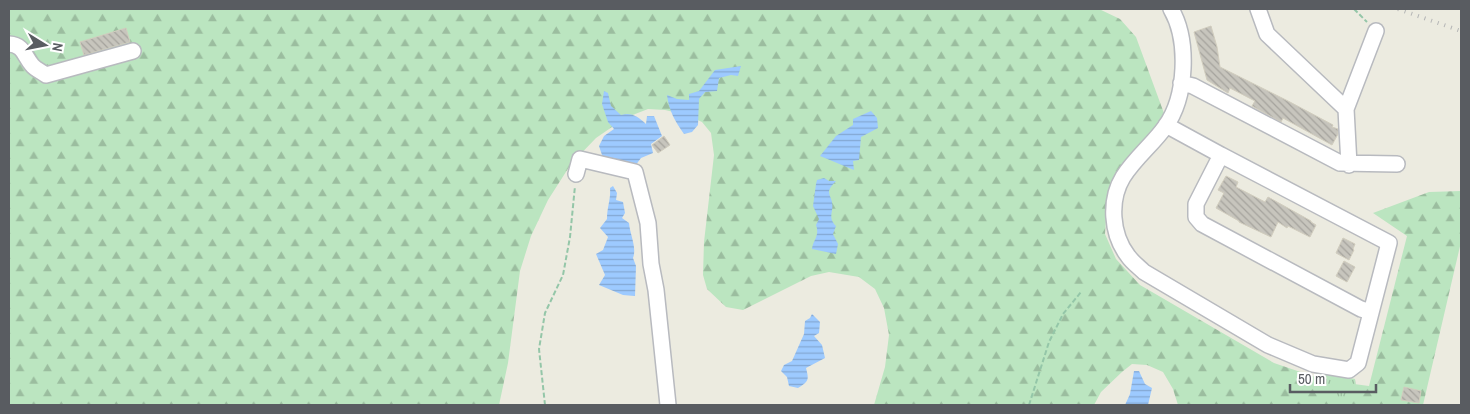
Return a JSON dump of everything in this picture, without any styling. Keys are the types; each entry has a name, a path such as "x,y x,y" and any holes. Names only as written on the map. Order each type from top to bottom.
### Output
{"street":[{"path":"1166,125 1389,243 1358,363 1349,370 1313,364 1268,345 1144,272 1128,256 1117,235 1113,214 1116,194 1123,177 1166,125 1176,105 1182,83 1181,38 1172,9"},
{"path":"1258,9 1267,34 1346,109"},
{"path":"1349,164 1346,109 1376,30"},
{"path":"9,44 14,44 22,49 32,66 46,75 133,51"},
{"path":"1182,83 1193,86 1340,163 1397,164"},
{"path":"1222,155 1196,204 1196,217 1202,224 1362,310 1371,312"},
{"path":"576,174 580,159 635,172 648,223 668,405"}],"path":[{"path":"1354,9 1376,30"},
{"path":"545,405 539,349 545,313 563,275 570,237 576,174"},
{"path":"1029,405 1049,342 1063,314 1081,292"}],"green space":[{"path":"9,9 1099,9 1120,19 1136,37 1165,116 1107,204 1105,234 1116,259 1140,285 1274,363 1324,380 1369,386 1407,236 1373,213 1429,192 1461,191 1461,242 1423,405 1178,405 1173,389 1163,372 1147,365 1132,364 1101,392 1094,405 874,405 885,367 889,335 884,308 875,289 859,277 829,272 811,276 743,310 726,307 707,289 703,275 704,242 714,155 711,133 702,122 686,115 665,110 648,109 625,118 596,138 571,164 548,200 531,236 520,271 508,363 499,405 9,405"},
{"path":"1315,370 1355,379 1357,393 1345,400 1322,393"}],"water":[{"path":"741,66 738,76 731,75 719,78 717,91 705,92 699,99 698,125 692,132 684,134 673,116 667,95 677,99 689,100 689,94 699,91 715,70"},
{"path":"604,91 608,93 611,106 621,115 635,116 646,124 647,116 654,116 662,136 651,144 653,153 641,158 635,166 603,158 599,146 604,136 614,129 608,122 602,104"},
{"path":"871,111 877,118 878,128 861,137 859,160 853,161 854,170 820,156 836,136 853,125 853,119"},
{"path":"824,178 829,181 836,181 831,187 829,194 832,202 831,217 836,226 833,234 838,244 836,254 812,249 817,235 816,225 819,219 813,206 816,184 817,180"},
{"path":"613,186 617,193 616,200 623,202 625,213 622,218 629,223 634,245 633,258 636,266 635,296 623,295 599,285 605,275 596,254 603,250 608,237 600,228 607,219 610,188"},
{"path":"812,314 820,322 819,333 814,336 822,345 825,358 806,368 808,378 804,384 798,388 789,386 787,377 781,371 784,365 792,361 804,334 805,321"},
{"path":"1134,371 1139,371 1145,384 1152,388 1148,405 1125,405 1130,394"}],"building":[{"path":"1211,26 1220,67 1333,125 1332,127 1338,129 1338,134 1332,145 1283,118 1281,122 1252,106 1255,101 1230,88 1228,93 1207,80 1194,32"},
{"path":"126,28 130,42 84,55 80,42"},
{"path":"664,136 670,145 658,153 652,145"},
{"path":"1226,176 1238,182 1236,187 1265,202 1268,197 1311,221 1316,225 1310,237 1288,226 1287,228 1278,222 1271,237 1239,222 1216,208 1224,193 1218,190"},
{"path":"1343,238 1355,244 1349,260 1336,253"},
{"path":"1344,261 1355,267 1347,282 1336,276"},
{"path":"1404,387 1421,391 1419,403 1401,400"}],"railway":[{"path":"1398,9 1461,31"}]}
